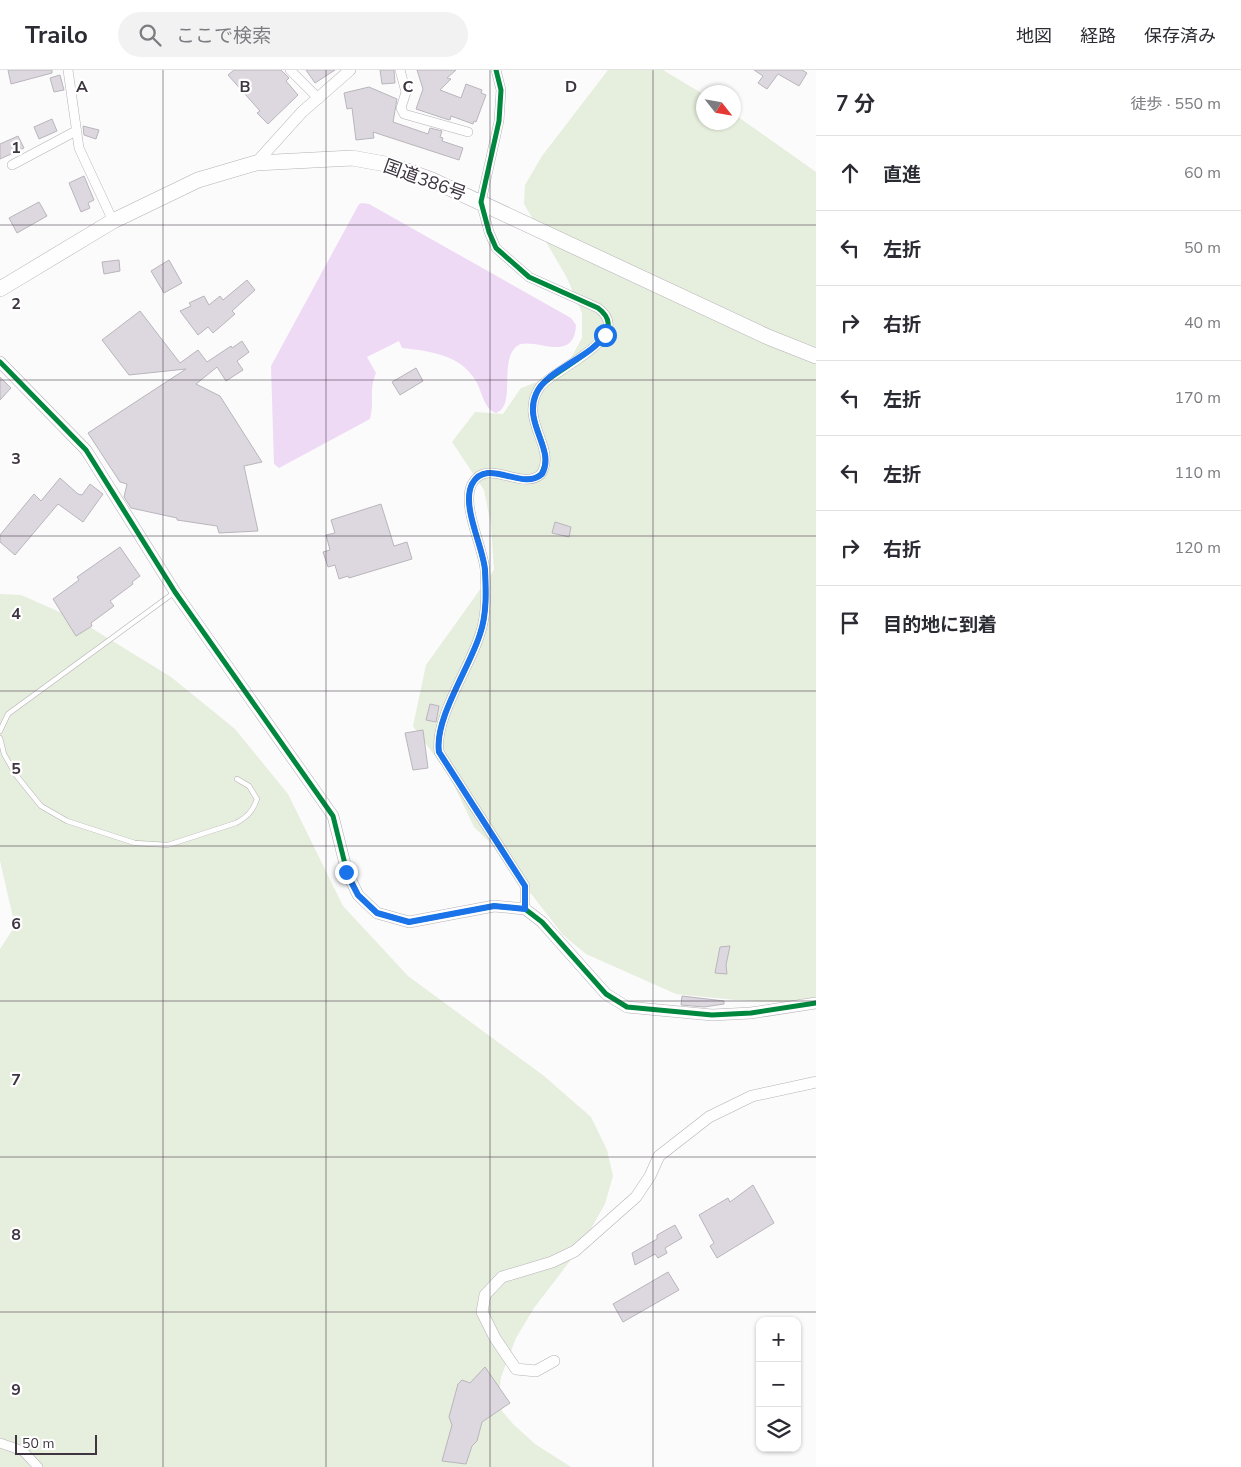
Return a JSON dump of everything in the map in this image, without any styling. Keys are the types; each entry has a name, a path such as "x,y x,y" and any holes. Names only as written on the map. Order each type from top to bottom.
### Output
{"highway":[{"name":"国道386号","path":"0,289 113,221 198,180 256,163 352,158 391,165 432,180 768,337 816,356"}],"street":[{"path":"68,70 80,148 113,221"},
{"path":"290,70 319,99"},
{"path":"256,163 302,112 350,70"},
{"path":"400,70 406,92 401,108 404,114 468,132"},
{"path":"496,70 501,90 499,121 481,202 489,232 496,248 509,262 528,276 598,308 606,317 608,325 601,342 542,384 535,395 532,415 546,462 542,474 530,480 492,472 481,475 472,484 469,495 470,507 485,568 485,602 481,634 441,727 438,745 439,752 525,886 525,909"},
{"path":"12,165 76,131"},
{"path":"0,362 86,450 175,592 333,816 346,872 358,895 377,913 409,922 494,906 525,909 542,922 606,994 627,1007 712,1015 751,1013 816,1003"},
{"path":"554,1361 536,1371 516,1368 495,1338 482,1312 485,1295 496,1283 502,1277 552,1262 575,1251 636,1198 650,1176 659,1156 708,1117 752,1096 816,1082"},
{"path":"0,1443 23,1451 38,1467"}],"lane":[{"path":"0,731 8,714 175,592"},
{"path":"0,738 4,754 16,775 41,806 67,821 135,843 168,845 236,824 253,809 257,799 248,786 237,779"}],"green space":[{"path":"608,70 663,70 696,90 696,130 741,130 741,119 816,172 816,1004 736,1000 676,994 586,954 563,935 506,858 474,827 450,777 413,726 426,665 494,570 491,525 484,490 452,442 475,412 503,414 521,388 548,378 571,358 582,338 582,313 567,278 524,204 525,185 542,156"},
{"path":"0,594 21,595 80,621 171,677 235,729 288,794 343,906 408,976 544,1076 591,1117 607,1150 613,1176 605,1204 580,1248 534,1308 516,1338 501,1377 499,1395 502,1411 513,1424 535,1444 571,1467 0,1467 0,949 15,926 0,861"}],"shaded area":[{"path":"359,204 369,204 571,318 576,325 574,337 568,344 560,347 532,344 517,346 509,362 505,402 502,409 496,413 485,403 477,382 460,364 432,352 402,348 399,341 367,357 376,373 372,386 370,419 279,468 274,464 271,366"}],"building":[{"path":"8,70 52,70 52,73 11,84"},
{"path":"234,70 281,70 289,78 286,81 298,95 268,124 257,113 260,111 228,75"},
{"path":"306,70 335,70 315,83"},
{"path":"380,70 394,70 395,83 382,84"},
{"path":"417,70 456,70 447,78 451,79 440,90 461,98 466,84 482,90 481,93 486,95 476,122 474,121 473,124 451,116 450,120 416,109 423,89"},
{"path":"754,70 802,70 807,73 799,86 778,74 767,89 758,83 763,76"},
{"path":"60,75 64,90 54,92 50,78"},
{"path":"369,87 397,99 393,122 428,134 430,128 442,131 440,137 443,138 442,141 463,148 459,160 373,132 374,138 356,140 352,108 347,109 344,93"},
{"path":"52,119 57,131 39,139 34,127"},
{"path":"83,126 99,130 96,139 84,135"},
{"path":"18,136 24,148 0,159 0,144"},
{"path":"84,176 94,200 88,203 90,208 81,212 69,183"},
{"path":"39,202 47,216 17,233 9,218"},
{"path":"119,260 120,271 104,274 102,262"},
{"path":"169,260 182,283 164,293 151,271"},
{"path":"247,280 255,290 232,311 235,314 213,333 208,327 198,335 180,311 191,306 189,303 204,296 209,305 220,296 223,300"},
{"path":"140,311 180,363 198,350 207,362 242,341 249,352 237,361 243,370 226,381 217,367 196,384 220,396 262,462 244,466 258,531 219,533 217,526 177,520 177,518 131,508 124,497 127,484 120,482 88,433 186,369 129,375 102,340"},
{"path":"416,368 423,381 400,395 392,382"},
{"path":"0,377 11,388 0,400"},
{"path":"60,478 78,494 82,495 90,484 103,494 83,522 58,504 15,555 0,542 0,535 34,494 41,501"},
{"path":"381,504 394,546 407,542 412,559 349,578 348,576 339,579 335,565 328,567 323,552 330,550 326,535 335,533 331,520"},
{"path":"555,522 571,527 569,537 552,533"},
{"path":"120,547 140,576 132,582 133,584 110,601 114,606 91,623 92,626 76,636 53,599 79,580 77,577"},
{"path":"430,704 439,706 436,722 426,720"},
{"path":"423,730 428,768 413,770 405,733"},
{"path":"730,946 726,965 727,974 715,973 720,947"},
{"path":"682,996 724,1001 724,1004 704,1007 681,1005"},
{"path":"753,1185 774,1223 717,1258 710,1246 714,1243 699,1215 728,1198 730,1202"},
{"path":"675,1225 682,1238 665,1248 667,1253 658,1258 655,1254 635,1265 632,1253 657,1239 657,1235"},
{"path":"668,1272 679,1290 623,1322 613,1304"},
{"path":"485,1367 510,1403 482,1422 477,1441 472,1446 466,1464 442,1461 452,1425 449,1417 458,1384 462,1380 470,1383"}],"cycle path":[{"path":"496,70 501,90 499,121 481,202 489,232 496,248 529,277 598,308 607,319 607,330 600,341 540,387 534,399 533,411 535,422 545,454 545,464 541,474 533,478 524,479 486,473 478,476 472,484 469,493 471,515 485,570 485,610 475,647 442,724 439,752 525,886 525,909"},
{"path":"0,362 86,450 175,592 333,816 347,872 358,895 377,913 409,922 494,906 525,909 542,922 606,994 627,1007 712,1015 751,1013 816,1003"}],"route":[{"path":"346,872 358,895 377,913 409,922 494,906 525,909 525,886 439,752 438,745 441,727 481,634 485,602 485,568 470,507 469,495 472,484 481,475 492,472 530,480 536,479 542,474 545,468 546,456 533,422 532,408 535,395 542,384 601,342 605,335"}]}
